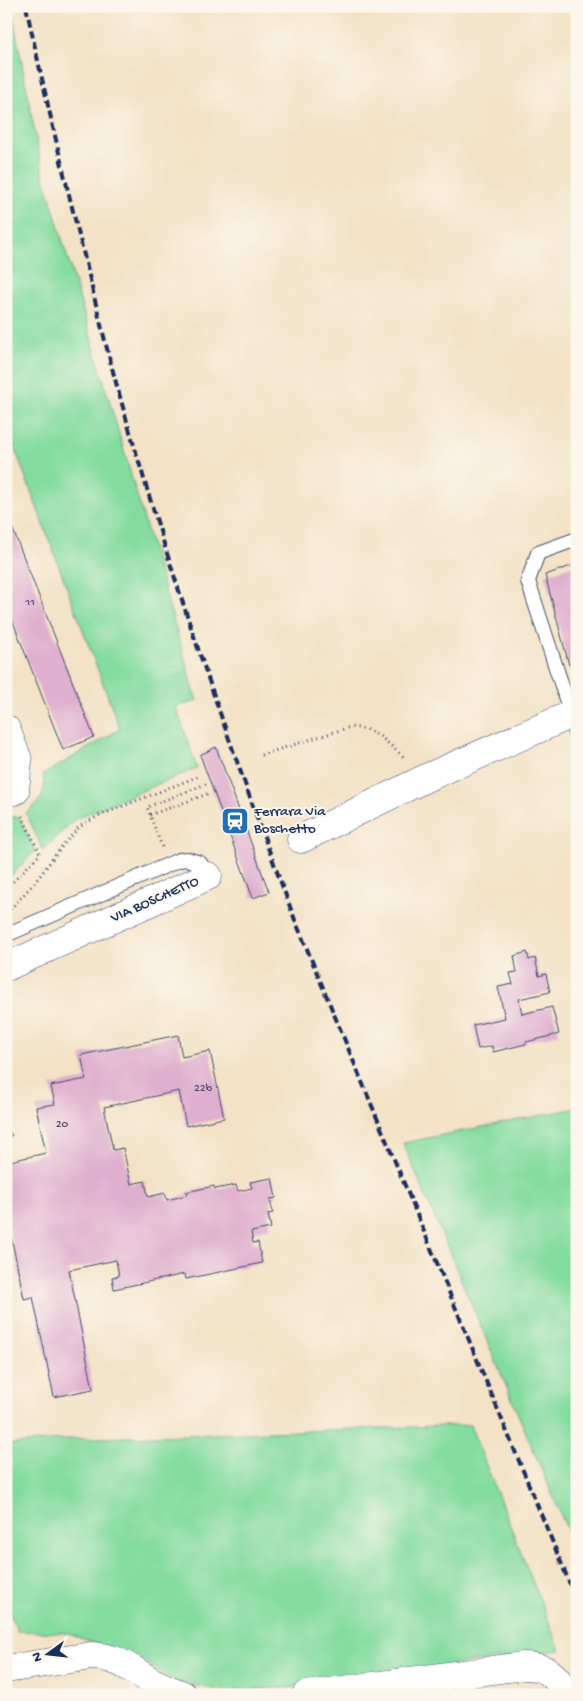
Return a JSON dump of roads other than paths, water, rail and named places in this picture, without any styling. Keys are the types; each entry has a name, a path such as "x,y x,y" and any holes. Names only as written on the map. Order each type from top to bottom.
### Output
{"street":[{"path":"301,839 426,778 574,713"},
{"path":"6,729 18,760 18,802"},
{"name":"VIA BOSCHETTO","path":"6,967 208,876"},
{"path":"6,1669 91,1656 104,1656 120,1662 154,1682 183,1695"},
{"path":"306,1695 523,1666 536,1666 547,1670 556,1679 566,1695"}],"lane":[{"path":"574,713 528,581 538,553 577,539"},
{"name":"VIA BOSCHETTO","path":"6,935 168,864 187,859 194,860 200,863 208,876"}],"railway":[{"path":"26,6 63,170 115,379 155,516 222,719 295,920 577,1601"}],"place":[{"name":"Ferrara Via Boschetto","path":"235,821"}]}
